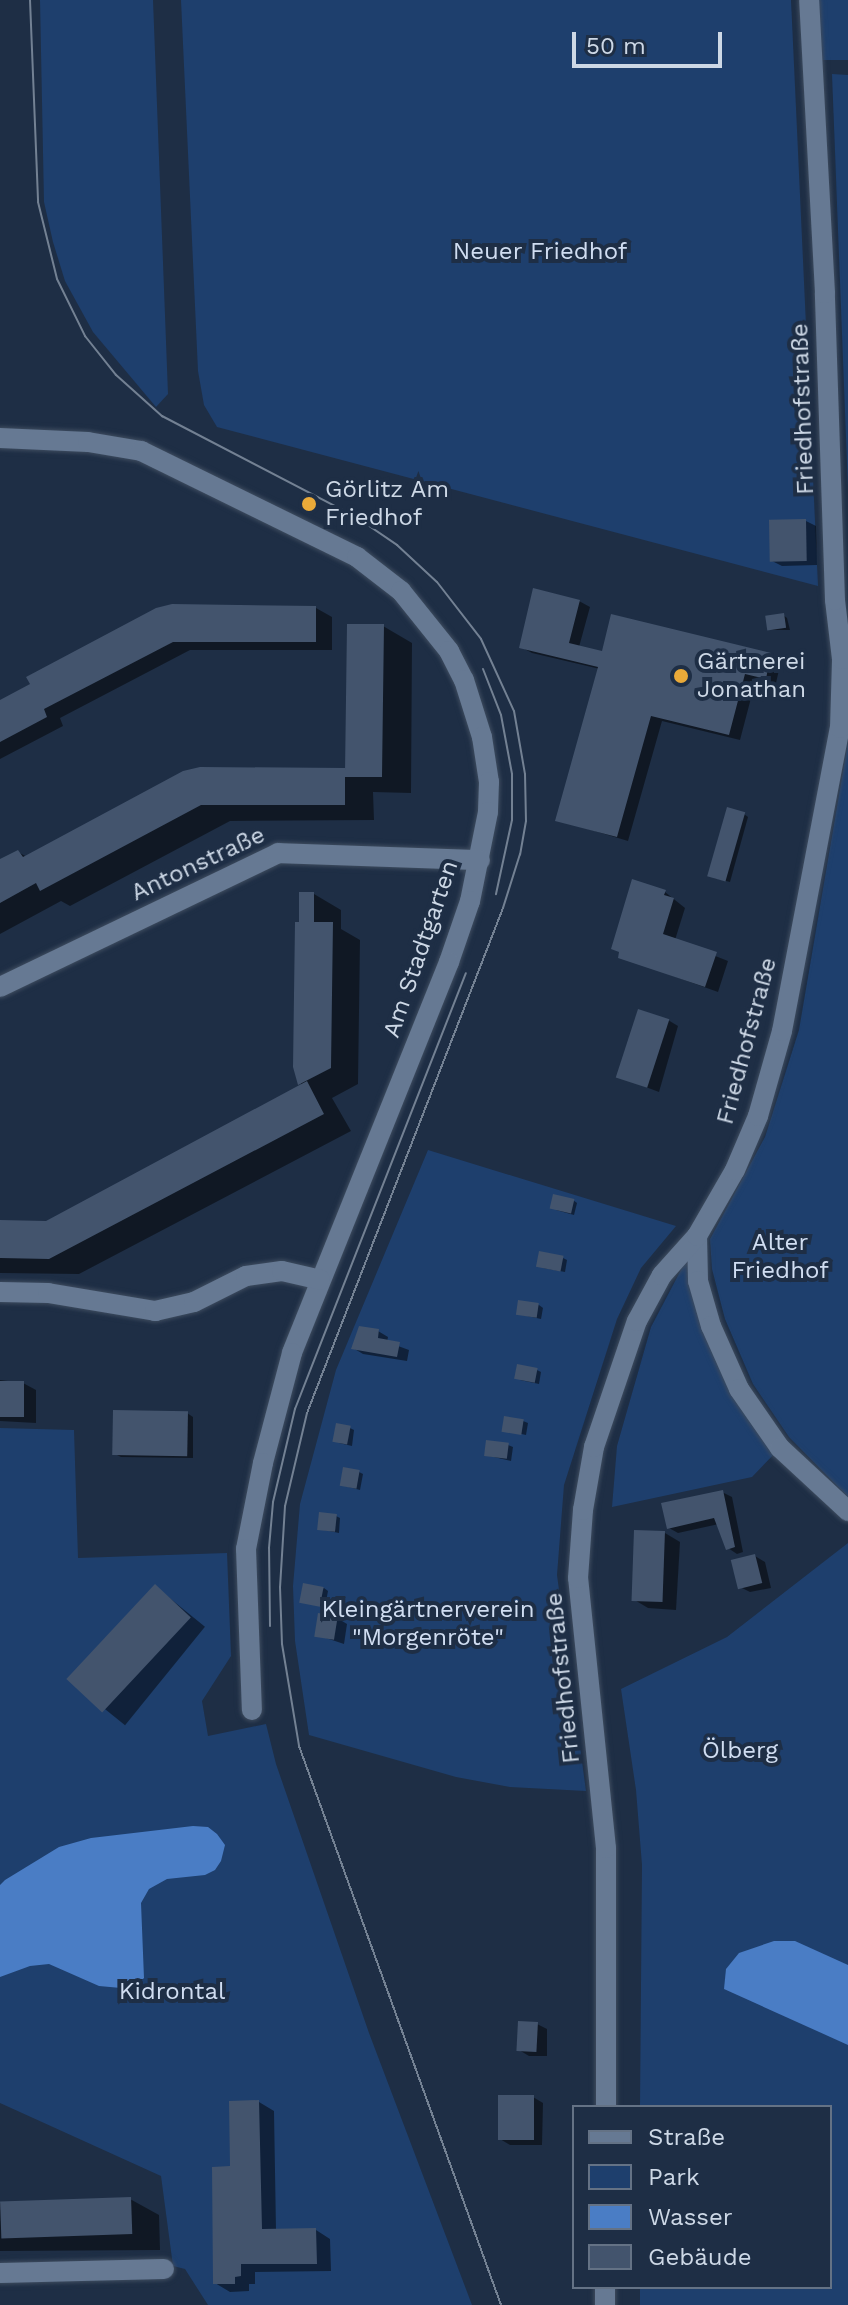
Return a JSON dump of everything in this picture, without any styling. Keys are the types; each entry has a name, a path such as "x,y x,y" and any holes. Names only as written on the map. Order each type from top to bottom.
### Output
{"street":[{"name":"Friedhofstraße","path":"606,2105 606,1848 578,1578 583,1510 594,1447 637,1321 662,1275 697,1236 735,1170 758,1116 782,1031 840,728 842,659 835,600 825,278 809,0"},
{"name":"Am Stadtgarten","path":"0,438 88,442 141,451 341,548 401,591 449,651 479,725 489,782 480,860 449,962 292,1353 246,1549 252,1710"},
{"name":"Antonstraße","path":"0,987 278,853 480,860"},
{"path":"697,1236 698,1281 711,1326 739,1389 780,1448 848,1511"},
{"path":"0,1292 48,1293 155,1311 194,1302 246,1276 282,1271 320,1280"},
{"path":"0,2273 164,2269"}],"green space":[{"path":"40,0 153,0 168,394 156,407 93,332 65,281 53,242 44,202"},
{"name":"Neuer Friedhof","path":"181,0 791,0 818,586 217,427 204,405 198,371"},
{"path":"816,0 848,0 848,60 816,60"},
{"path":"832,74 848,75 848,489"},
{"name":"Alter Friedhof","path":"848,742 848,1497 789,1437 753,1384 725,1319 712,1269 710,1239 765,1137 799,1030"},
{"name":"Kleingärtnerverein \"Morgenröte\"","path":"428,1150 676,1226 641,1268 617,1319 564,1485 557,1575 586,1791 510,1787 456,1777 309,1735 295,1641 293,1586 300,1504 336,1370"},
{"path":"693,1247 694,1282 778,1450 752,1477 612,1507 617,1446 651,1327"},
{"name":"Kidrontal","path":"0,1428 74,1430 78,1558 227,1553 231,1656 202,1701 208,1736 266,1724 276,1764 369,2033 472,2305 208,2305 185,2269 173,2266 161,2176 0,2103"},
{"name":"Ölberg","path":"848,1543 848,2305 640,2305 640,2289 832,2289 832,2105 640,2105 642,1865 636,1790 621,1689 727,1637"}],"water":[{"path":"208,1827 217,1834 225,1845 221,1861 215,1870 205,1875 167,1879 149,1889 141,1903 144,1978 132,1989 99,1986 49,1964 30,1966 0,1977 0,1885 5,1880 59,1847 91,1838"},
{"path":"774,1941 795,1941 848,1965 848,2045 724,1989 726,1969 739,1953"}],"building":[{"path":"806,519 807,561 770,562 769,520"},
{"path":"533,588 580,600 569,643 602,651 611,614 771,653 766,679 745,674 729,735 651,716 617,837 555,821 598,667 519,648"},
{"path":"172,604 316,606 316,642 173,642 44,709 47,717 0,742 0,700 30,684 26,677 156,608"},
{"path":"784,613 786,628 767,630 765,616"},
{"path":"347,624 384,624 382,777 345,777 345,805 201,805 40,891 36,883 0,903 0,859 18,850 23,857 183,771 200,767 345,768 345,773"},
{"path":"727,807 745,812 725,881 707,876"},
{"path":"632,879 666,890 664,895 674,898 663,934 717,952 705,987 618,958 619,952 611,949"},
{"path":"299,892 314,892 314,922 333,922 331,1068 298,1085 293,1067 295,922 299,922"},
{"path":"638,1009 669,1019 647,1088 616,1077"},
{"path":"307,1081 324,1114 49,1259 0,1258 0,1220 46,1221"},
{"path":"553,1194 574,1199 571,1214 550,1209"},
{"path":"539,1251 564,1256 560,1271 536,1267"},
{"path":"518,1300 539,1303 537,1318 516,1315"},
{"path":"359,1326 379,1329 378,1338 400,1342 397,1357 351,1349"},
{"path":"517,1364 538,1368 535,1383 514,1379"},
{"path":"0,1381 24,1381 24,1417 0,1417"},
{"path":"113,1410 188,1411 187,1456 112,1455"},
{"path":"504,1416 524,1419 521,1435 501,1432"},
{"path":"336,1423 351,1426 347,1445 332,1442"},
{"path":"486,1440 509,1443 507,1459 484,1456"},
{"path":"343,1467 360,1470 356,1489 340,1486"},
{"path":"723,1490 735,1547 726,1550 714,1518 667,1529 661,1503"},
{"path":"319,1512 337,1514 335,1532 317,1530"},
{"path":"634,1530 665,1531 663,1602 632,1601"},
{"path":"755,1554 762,1583 738,1589 731,1560"},
{"path":"303,1583 324,1587 320,1607 299,1603"},
{"path":"155,1584 191,1617 102,1712 66,1679"},
{"path":"318,1613 338,1616 334,1640 314,1637"},
{"path":"518,2021 538,2022 536,2052 516,2051"},
{"path":"498,2095 534,2095 534,2140 498,2140"},
{"path":"259,2100 262,2229 316,2228 317,2264 241,2264 241,2276 235,2277 235,2284 213,2284 212,2167 230,2166 229,2101"},
{"path":"131,2197 132,2234 1,2239 0,2202"}],"tram line":[{"path":"30,0 38,202 57,279 85,336 116,375 162,416 356,517 397,545 437,582 481,639 514,711 525,774 526,821 520,854 503,908 307,1413 285,1506 280,1587 282,1644 299,1746 501,2305"},
{"path":"483,669 501,715 512,774 512,820 496,894"},
{"path":"270,1626 269,1548 273,1502 295,1409 466,973"}],"place":[{"name":"Görlitz Am Friedhof","path":"309,504"},
{"name":"Gärtnerei Jonathan","path":"681,676"}]}
